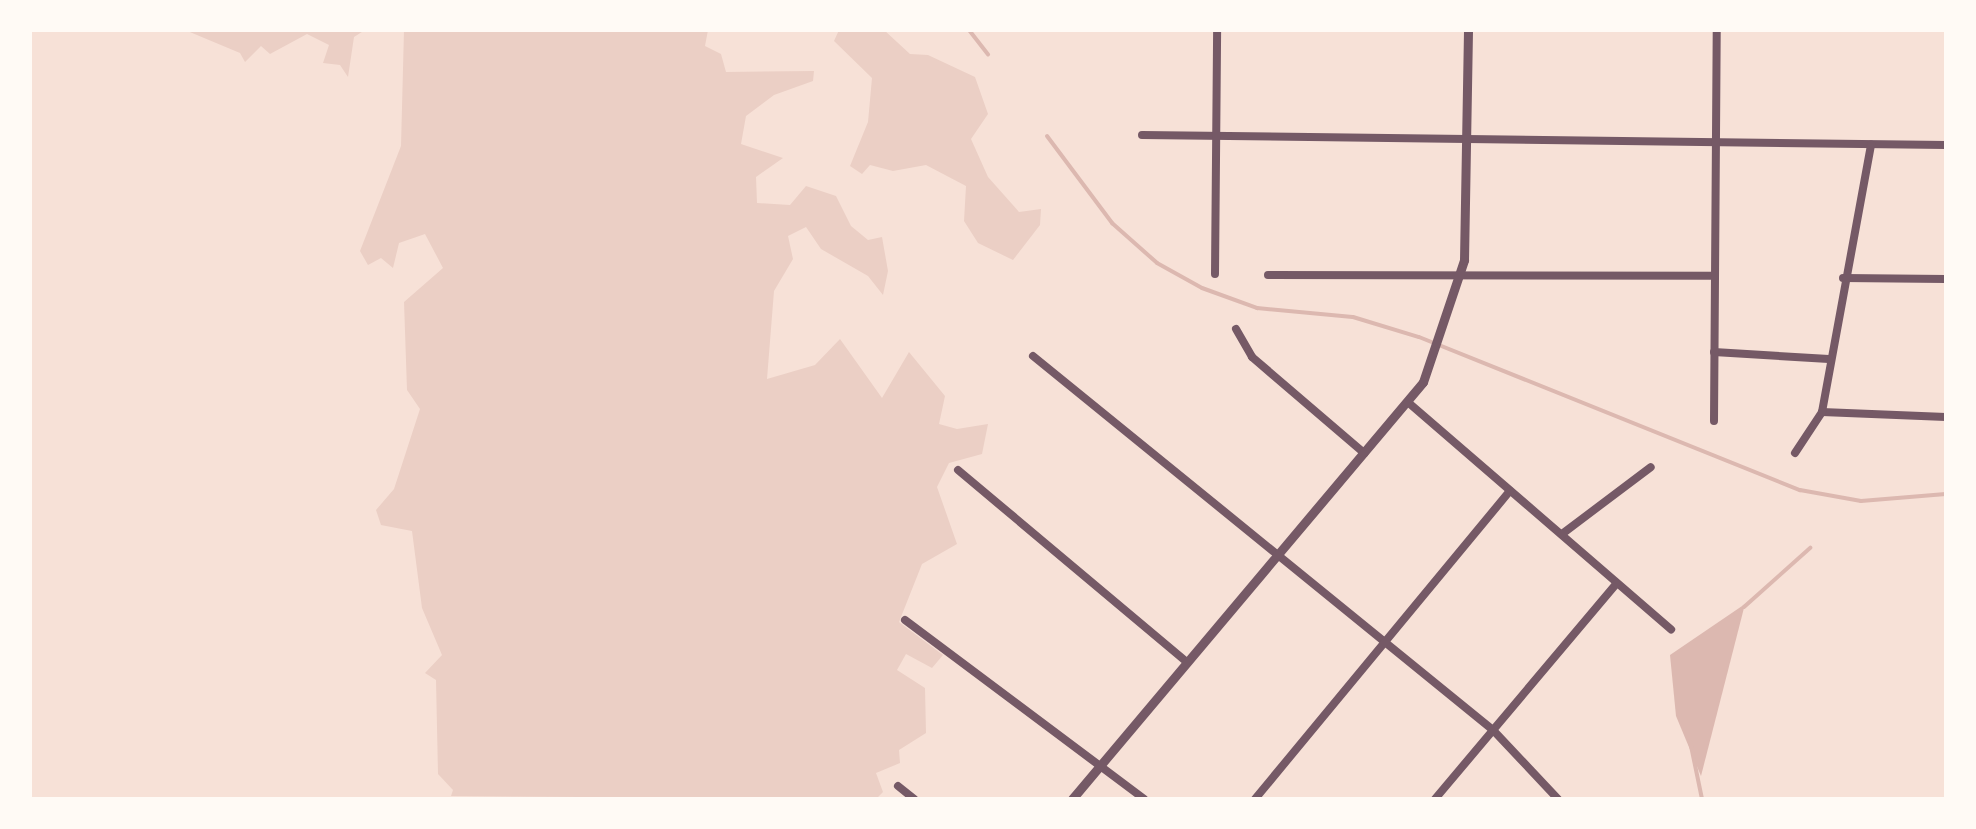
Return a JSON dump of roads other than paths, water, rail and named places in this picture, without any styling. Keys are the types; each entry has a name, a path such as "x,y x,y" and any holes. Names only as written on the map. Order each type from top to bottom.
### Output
{"street":[{"path":"1215,274 1217,30"},
{"path":"1072,799 1364,452 1410,404 1432,363 1462,274 1468,30"},
{"path":"1714,422 1717,30"},
{"path":"1142,135 1946,145"},
{"path":"1795,452 1822,412 1828,359 1872,144"},
{"path":"1268,275 1715,276"},
{"path":"1844,278 1946,279"},
{"path":"1236,329 1252,357 1364,452"},
{"path":"1714,352 1828,359"},
{"path":"1032,356 1493,730 1558,799"},
{"path":"1410,404 1671,629"},
{"path":"1822,412 1946,418"},
{"path":"1562,534 1651,468"},
{"path":"958,470 1187,662"},
{"path":"1254,799 1510,491"},
{"path":"1435,799 1616,584"},
{"path":"905,620 1102,762 1144,799"},
{"path":"898,786 914,799"}],"waterway":[{"path":"969,30 988,54"},
{"path":"1047,136 1112,223 1157,263 1202,288 1257,308 1353,317 1419,337 1800,490 1861,501 1946,494"},
{"path":"1744,607 1810,548"},
{"path":"1690,741 1702,799"}]}
